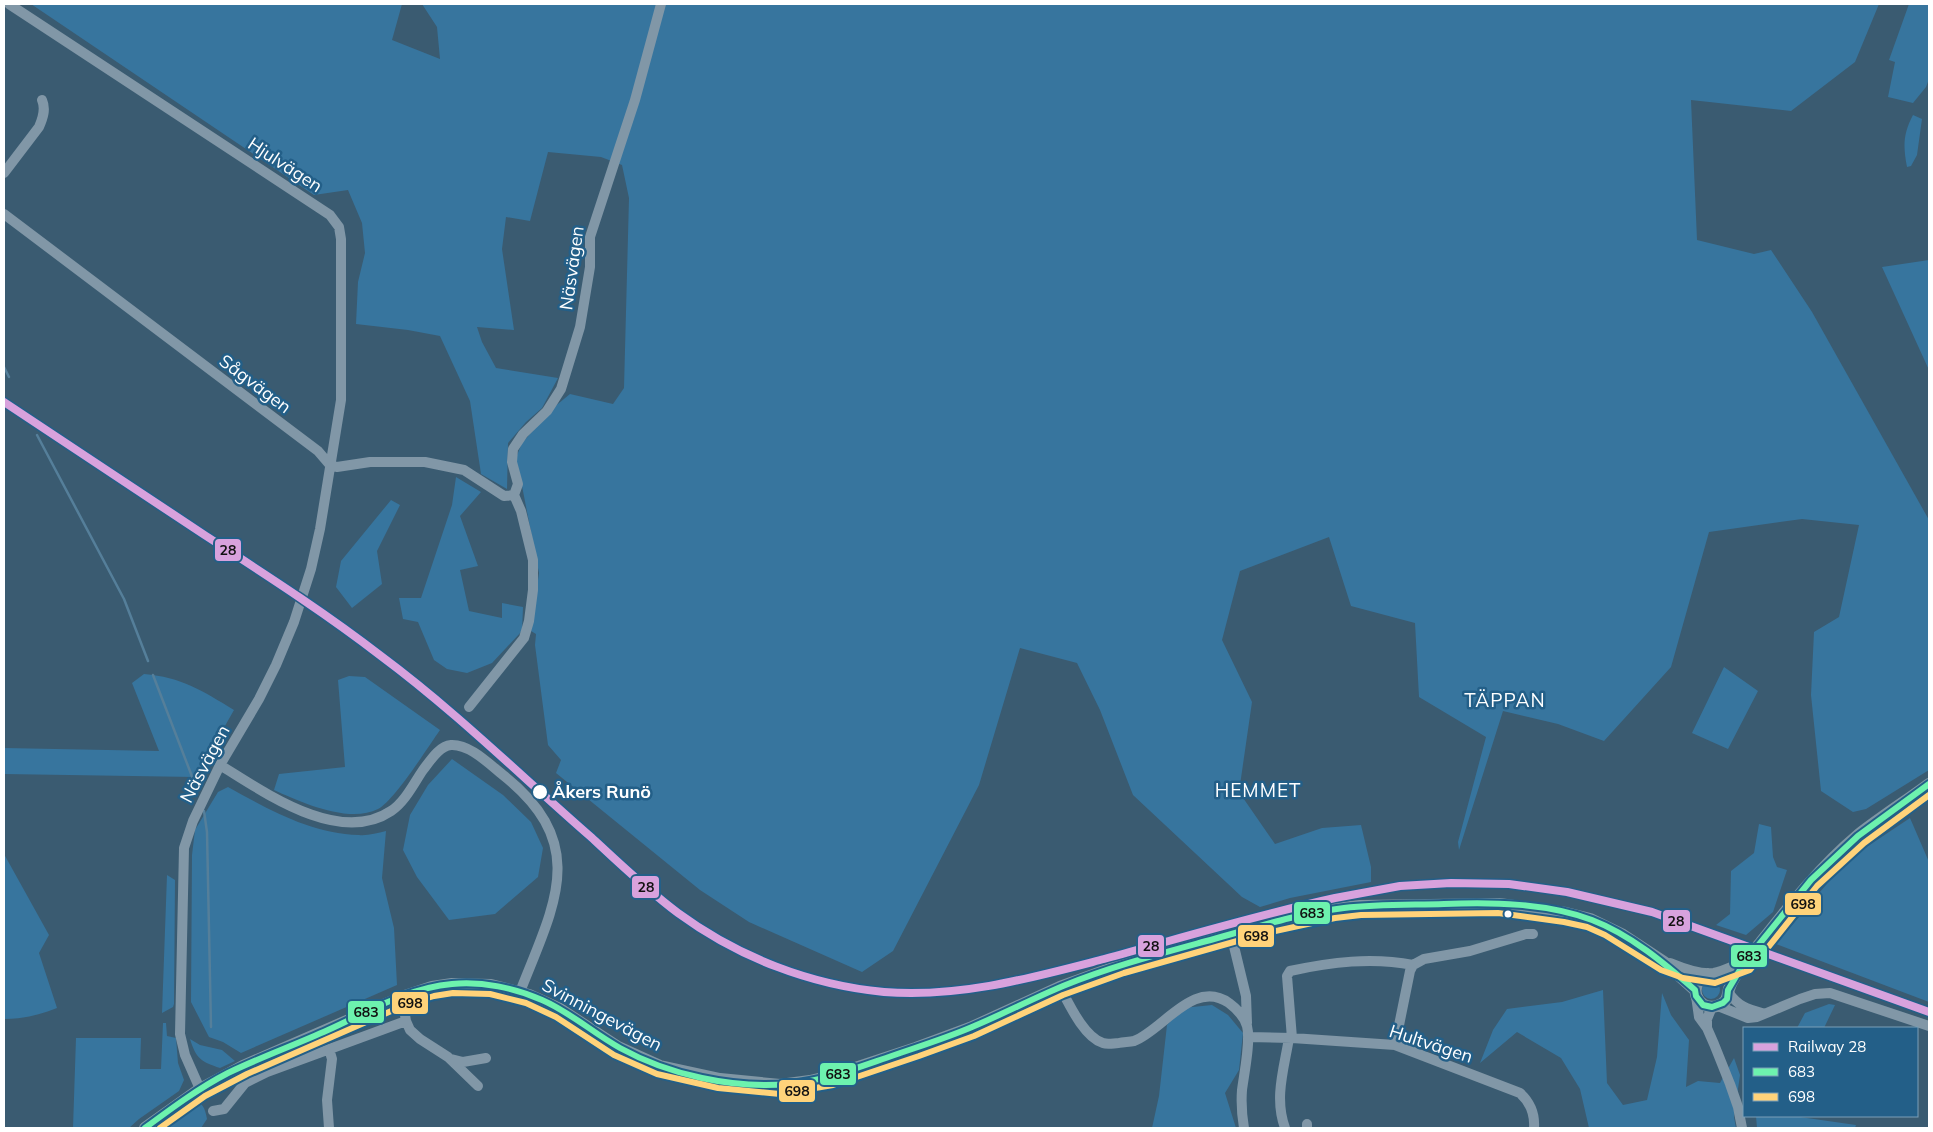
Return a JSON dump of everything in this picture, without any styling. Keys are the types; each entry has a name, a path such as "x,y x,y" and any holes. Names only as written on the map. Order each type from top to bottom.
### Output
{"main road":[{"path":"1724,1001 1744,963 1811,880 1858,836 1929,784"},
{"name":"Svinningevägen","path":"145,1128 200,1089 243,1066 402,997 432,987 463,984 491,985 520,992 550,1004 618,1047 660,1066 720,1079 780,1085 831,1076 916,1048 970,1028 1060,987 1121,965 1231,934 1334,909 1360,906 1499,904 1566,913 1590,919 1622,935 1664,962 1696,993 1704,1005 1724,1001"},
{"name":"Svinningevägen","path":"1664,962 1685,970 1711,974"},
{"path":"1696,993 1699,980 1744,963"},
{"path":"1711,974 1721,976 1726,980 1724,1001"}],"street":[{"name":"Hjulvägen","path":"9,4 330,215 339,227 341,249 340,400 330,465"},
{"name":"Näsvägen","path":"514,494 518,484 512,462 513,449 523,434 547,410 561,389 580,327 590,266 590,237 635,100 661,4"},
{"path":"4,173 43,119 44,106 42,100"},
{"name":"Sågvägen","path":"4,214 318,451 330,465"},
{"path":"330,465 337,467 370,462 425,462 464,470 504,496 514,494 521,511 533,560 533,590 529,621 524,638 469,707"},
{"name":"Näsvägen","path":"200,1089 185,1055 180,1034 183,860 186,840 220,765 283,651 311,570 320,529 330,465"},
{"path":"220,765 287,805 316,816 355,822 374,819 392,811 431,759 446,746 461,747 486,761 529,799 545,819 553,838 557,859 558,881 546,929 520,992"},
{"path":"1231,934 1246,996 1248,1037 1242,1093 1244,1128"},
{"path":"1395,1046 1410,971 1414,965 1424,959 1470,951 1526,934 1532,934"},
{"path":"1285,1128 1281,1119 1279,1094 1290,1038 1287,976 1290,971 1329,963 1359,961 1399,962 1414,965"},
{"path":"1060,987 1073,1012 1089,1033 1102,1043 1134,1041 1184,1005 1204,996 1226,1000 1242,1015 1247,1026"},
{"path":"1696,993 1699,1017 1707,1028 1730,1084 1738,1107 1742,1128"},
{"path":"1724,1001 1748,1018 1757,1017 1814,994 1830,993 1929,1026"},
{"path":"402,997 406,1021 410,1030 448,1057 478,1086"},
{"path":"1707,1028 1707,1019 1724,1001"},
{"path":"1724,1001 1765,1013"},
{"path":"212,1111 224,1109 228,1106 240,1088 254,1078 284,1065 406,1021"},
{"name":"Hultvägen","path":"1248,1037 1290,1038 1395,1046 1520,1093 1535,1116 1534,1128"},
{"path":"329,1049 332,1059 327,1100 329,1128"},
{"path":"448,1057 463,1062 486,1058"}],"shaded area":[{"path":"31,4 402,4 392,40 440,59 437,27 422,4 1879,4 1855,62 1791,111 1691,100 1697,240 1754,254 1771,250 1812,312 1929,520 1929,770 1866,809 1853,812 1821,791 1811,695 1814,632 1839,617 1859,525 1802,519 1709,532 1671,667 1604,741 1558,724 1503,711 1459,850 1458,842 1486,737 1419,697 1415,623 1351,606 1329,537 1240,571 1222,640 1252,702 1239,792 1275,844 1322,828 1361,825 1371,867 1371,882 1290,898 1260,907 1242,897 1133,795 1100,710 1077,663 1020,648 979,785 893,951 862,972 749,922 700,890 556,773 561,760 548,745 535,645 536,634 531,631 539,573 515,460 522,443 553,408 570,394 613,404 624,388 629,198 622,165 601,157 548,152 530,221 506,217 502,249 514,330 477,327 482,342 496,368 558,378 542,408 526,422 508,443 507,489 481,474 470,401 440,336 356,324 358,282 365,253 362,223 348,190 314,195"},
{"path":"1909,4 1929,4 1929,79 1926,87 1913,103 1888,97 1895,62 1889,60"},
{"path":"1913,115 1922,119 1917,155 1911,166 1907,167 1905,140 1907,128"},
{"path":"1929,260 1929,370 1882,267"},
{"path":"456,477 481,492 460,516 478,566 460,570 469,611 502,618 502,603 523,607 522,631 492,663 467,673 447,669 434,660 418,622 403,619 399,598 421,598 452,505"},
{"path":"391,500 400,505 377,551 382,584 352,608 336,587 341,561"},
{"path":"1724,667 1758,691 1728,749 1692,733"},
{"path":"144,674 169,678 191,686 234,710 196,777 4,774 4,748 159,751 132,683"},
{"path":"349,676 365,677 440,730 393,796 385,804 378,809 366,813 353,814 325,810 274,790 279,774 345,767 338,680"},
{"path":"452,759 503,795 531,822 543,848 538,877 495,914 449,920 417,877 403,850 410,815 428,785"},
{"path":"228,787 274,812 324,830 341,834 362,835 386,831 382,878 394,928 397,985 241,1053 223,1042 209,1037 191,1002 192,855 195,830 218,792"},
{"path":"1910,818 1929,862 1929,1002 1776,944 1847,860"},
{"path":"1759,824 1771,827 1773,857 1777,867 1787,870 1773,912 1746,935 1716,925 1730,914 1731,871 1754,853"},
{"path":"4,854 49,935 39,953 57,1008 31,1016 4,1019"},
{"path":"167,875 175,880 174,1004 173,1007 162,1013"},
{"path":"1711,981 1719,986 1720,990 1715,998 1711,999 1703,994 1702,990 1707,982"},
{"path":"1603,990 1607,1083 1623,1105 1647,1100 1657,1057 1662,993 1671,1015 1689,1040 1686,1087 1698,1081 1720,1083 1734,1058 1740,1075 1734,1117 1736,1128 1589,1128 1580,1089 1561,1058 1517,1032 1480,1063 1493,1030 1507,1009 1562,1002"},
{"path":"1829,1004 1835,1005 1824,1027 1798,1027 1805,1013"},
{"path":"1212,1005 1228,1015 1243,1033 1239,1070 1225,1093 1236,1128 1152,1128 1159,1096 1167,1025 1183,1008"},
{"path":"163,1023 166,1023 167,1036 176,1038 178,1063 184,1080 179,1091 129,1128 73,1128 76,1038 141,1038 140,1069 161,1069"},
{"path":"190,1039 200,1045 222,1050 235,1061 220,1068 209,1064 200,1059"},
{"path":"192,1100 201,1104 205,1112 207,1119 201,1128 153,1128"},
{"path":"1756,1117 1800,1117 1856,1125 1855,1128 1757,1128"}],"waterway":[{"path":"4,367 9,377"},
{"path":"37,435 124,599 148,661"},
{"path":"153,675 193,779"},
{"path":"204,811 207,832 211,1027"}],"rail line":[{"name":"28","path":"4,402 293,593 381,656 462,721 633,876 678,913 725,943 802,976 829,983 884,992 912,993 968,989 1050,973 1248,919 1335,898 1400,886 1451,883 1509,884 1567,892 1652,912 1929,1012"}],"transit line":[{"name":"683","path":"145,1128 196,1092 228,1073 388,1002 435,986 463,983 487,985 510,989 532,996 562,1010 600,1036 639,1058 680,1073 724,1082 768,1085 789,1084 838,1074 940,1039 984,1022 1063,986 1119,966 1311,913 1381,905 1500,904 1538,907 1574,914 1606,926 1634,942 1695,990 1696,996 1703,1005 1712,1007 1723,1003 1727,999 1728,990 1744,963 1811,880 1858,836 1929,784"},
{"name":"698","path":"160,1128 205,1096 247,1074 405,1005 434,996 453,993 490,994 526,1003 556,1017 614,1055 657,1074 718,1088 780,1094 833,1085 919,1056 974,1036 1063,995 1124,973 1262,934 1335,918 1361,915 1498,913 1564,922 1587,927 1605,935 1661,970 1683,978 1715,983 1750,970 1817,886 1864,843 1929,795"}],"place":[{"name":"Åkers Runö","path":"540,792"}],"district":[{"name":"TÄPPAN","path":"1505,700"},
{"name":"HEMMET","path":"1258,790"}]}
